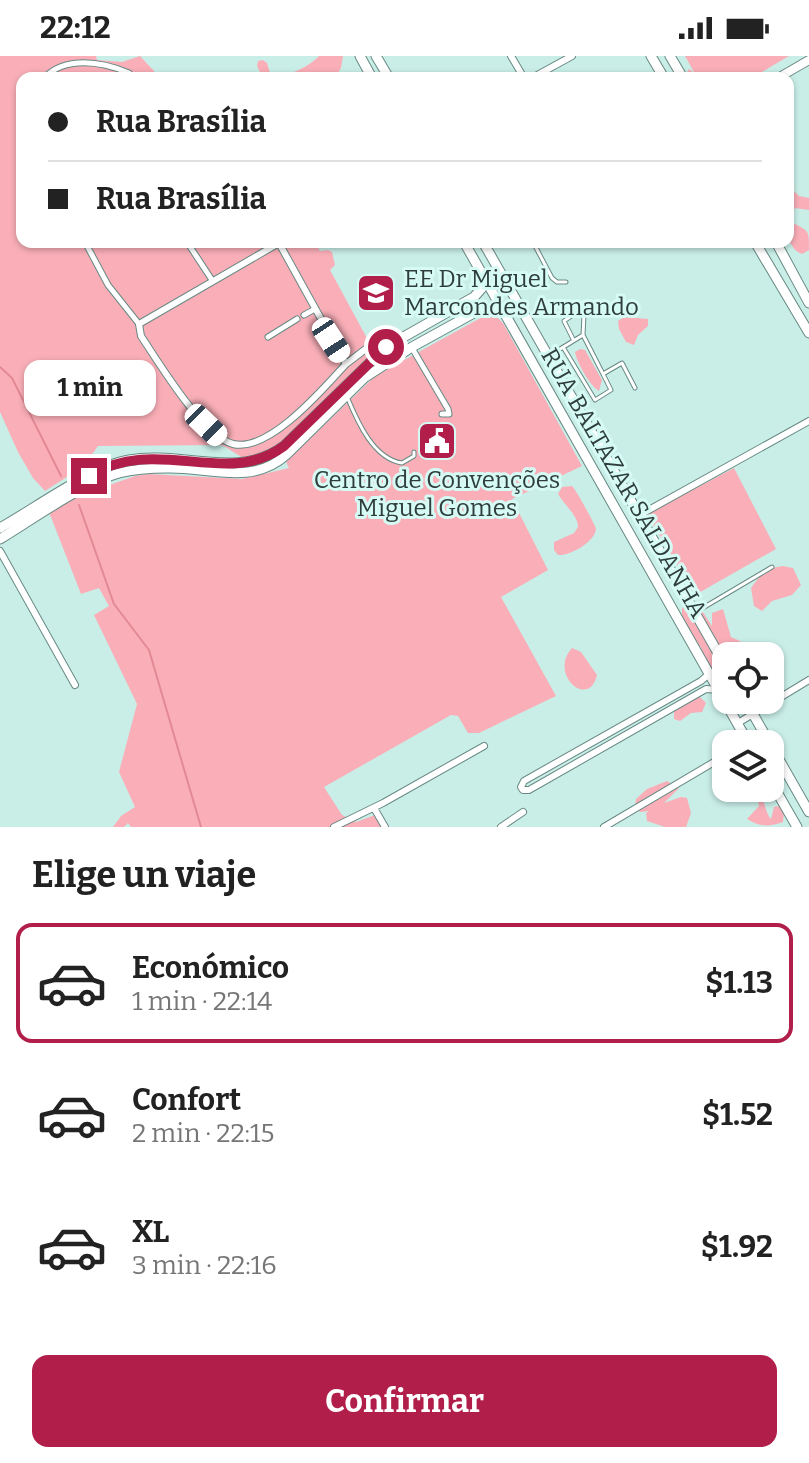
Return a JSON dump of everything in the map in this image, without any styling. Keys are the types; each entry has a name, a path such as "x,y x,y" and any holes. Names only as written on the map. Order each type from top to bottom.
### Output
{"main road":[{"name":"RUA BALTAZAR SALDANHA","path":"472,248 483,276 712,679"},
{"name":"RUA BALTAZAR SALDANHA","path":"486,248 712,643"},
{"path":"759,248 809,333"},
{"path":"779,248 809,303"},
{"path":"0,528 119,462 164,457 230,464 264,458 284,446 386,347 474,297 482,288 483,276"},
{"path":"0,539 94,483 123,472 172,468 237,474 271,466 364,378 481,309 504,313"},
{"path":"554,401 570,393"},
{"path":"650,569 666,562"},
{"name":"RUA BALTAZAR SALDANHA","path":"733,714 742,730"},
{"path":"784,768 809,812"},
{"path":"783,802 797,827"}],"street":[{"path":"543,72 572,56"},
{"path":"48,72 73,57 91,57 127,72"},
{"path":"788,72 809,60"},
{"path":"88,248 108,285 139,324 141,336 196,414 218,436 230,443 253,443 275,432 367,348 398,341"},
{"path":"191,248 212,280"},
{"path":"139,324 270,248"},
{"path":"282,248 346,364"},
{"path":"304,315 315,309"},
{"path":"268,337 297,319"},
{"path":"427,325 433,335"},
{"path":"412,347 448,409 449,414 442,414"},
{"path":"638,516 809,421"},
{"path":"0,551 75,685"},
{"path":"709,674 524,781 523,790 529,790 706,689 712,690"},
{"path":"784,695 809,680"},
{"path":"738,723 752,714"},
{"path":"605,735 610,743"},
{"path":"334,827 484,746"},
{"path":"604,827 712,763"},
{"path":"374,808 385,827"},
{"path":"501,827 523,812"}],"lane":[{"path":"536,248 552,278 557,282 566,282"},
{"path":"563,347 595,400 611,390 583,335 584,315 579,311 564,321 574,340"},
{"path":"549,356 583,335"},
{"path":"603,374 622,363 635,388"},
{"path":"346,396 385,458 402,463 414,456 414,452"},
{"path":"695,613 772,567"}],"shaded area":[{"path":"0,56 96,56 97,60 122,62 140,56 154,72 16,72 16,248 328,250 332,252 335,265 330,270 375,353 285,441 248,461 222,445 98,446 84,466 45,491 33,478 18,452 0,412"},
{"path":"319,56 343,56 339,72 295,72"},
{"path":"685,56 789,56 762,72 694,72"},
{"path":"258,61 267,63 270,72 260,72"},
{"path":"794,191 799,196 809,198 809,210 795,208"},
{"path":"794,223 808,234 809,250 802,254 795,250"},
{"path":"486,315 496,316 503,323 582,466 512,499 548,570 501,597 556,696 479,733 468,733 458,716 451,715 324,787 342,815 356,822 375,815 381,827 131,827 128,823 124,827 113,827 121,816 135,807 119,772 137,704 94,615 109,606 99,588 81,594 47,507 135,476 242,479 289,468 286,462 375,376"},
{"path":"624,317 648,319 648,326 638,335 634,345 626,342 619,329 618,321"},
{"path":"585,350 602,380 599,391 578,362 575,352"},
{"path":"734,468 776,549 695,595 647,514"},
{"path":"572,486 596,529 595,534 581,547 558,555 554,542 574,533 578,527 573,514 558,494 562,487"},
{"path":"793,568 801,585 792,595 772,601 762,611 754,606 751,588 765,569"},
{"path":"690,602 697,603 712,626 712,613 723,609 731,637 742,642 712,642 712,670 705,662 701,647 690,638 682,608"},
{"path":"572,648 581,652 597,675 593,685 586,689 579,689 567,677 566,658"},
{"path":"699,696 706,703 702,712 691,713 680,721 674,719 674,710"},
{"path":"667,781 679,788 664,803 687,798 691,813 686,827 665,827 647,821 646,813 649,811 640,812 635,807 636,799 647,789"},
{"path":"758,802 764,802 771,819 774,807 779,806 784,812 783,822 765,825 747,819 759,806"}],"waterway":[{"path":"0,367 12,378 61,476"},
{"path":"79,505 114,604 149,650 201,827"}],"place":[{"name":"EE Dr Miguel Marcondes Armando","path":"376,293"},
{"name":"Centro de Convenções Miguel Gomes","path":"437,441"}],"route":[{"path":"89,476 109,465 153,457 230,464 264,458 284,446 386,347"}]}
